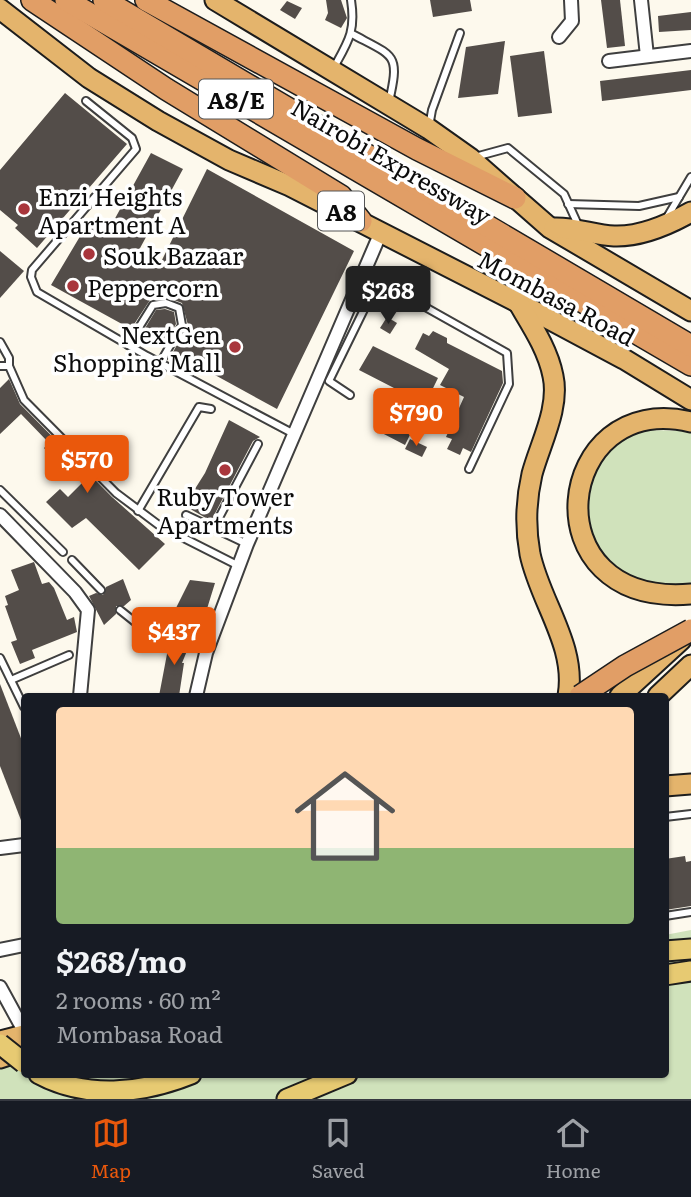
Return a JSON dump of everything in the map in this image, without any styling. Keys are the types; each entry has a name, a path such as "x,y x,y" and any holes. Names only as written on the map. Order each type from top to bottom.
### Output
{"highway":[{"path":"32,0 166,89 341,196 360,221"},
{"name":"Nairobi Expressway","path":"66,0 691,346"},
{"name":"Nairobi Expressway","path":"104,0 691,365"},
{"path":"146,0 417,149 515,198"},
{"path":"221,2 429,129 470,158 550,229 691,311"},
{"name":"Mombasa Road","path":"0,9 89,78 158,121 229,160 290,186 519,303 624,359 691,400"},
{"path":"550,229 615,236 662,227 685,204"},
{"path":"519,303 536,334 554,378 553,405 530,486 527,527 530,553 542,596 562,638 568,662 568,693"},
{"path":"691,422 650,421 626,428 612,436 589,462 576,496 580,531 601,566 621,583 641,593 665,596 691,594"},
{"path":"584,693 625,666 691,630"},
{"path":"623,693 691,630"},
{"path":"661,693 691,665"},
{"path":"669,786 691,784"},
{"path":"0,1042 21,1034"},
{"path":"0,1058 21,1052"}],"main road":[{"path":"669,951 691,949"},
{"path":"669,974 691,971"},
{"path":"0,1042 21,1060"},
{"path":"44,1078 67,1091 99,1094 151,1090 181,1078"},
{"path":"287,1099 337,1078"}],"street":[{"path":"559,37 572,21 571,0"},
{"path":"641,0 647,56"},
{"path":"608,61 691,51"},
{"path":"197,693 200,674 247,544 381,232"},
{"path":"0,515 75,592 88,610 80,693"},
{"path":"0,848 21,845"},
{"path":"0,950 21,946"},
{"path":"0,986 21,1027"}],"lane":[{"path":"332,71 352,34 355,22 351,0"},
{"path":"429,129 432,110 460,33"},
{"path":"352,34 390,54 396,70 388,105"},
{"path":"86,101 132,138 136,149 32,270 31,277 37,292 160,363 294,433"},
{"path":"470,158 508,148 564,194 581,231"},
{"path":"568,204 685,204 691,177"},
{"path":"350,395 329,381 376,285 386,285 507,353 509,384 470,469"},
{"path":"355,288 373,290"},
{"path":"355,288 368,299"},
{"path":"128,345 153,305 166,303 179,308 182,325 160,363"},
{"path":"0,342 9,358 9,366 24,400 138,511 160,526 239,566"},
{"path":"0,366 9,366"},
{"path":"138,511 200,407 211,409"},
{"path":"213,529 258,444"},
{"path":"0,490 63,552"},
{"path":"186,515 247,544"},
{"path":"72,560 101,590"},
{"path":"120,610 165,646"},
{"path":"182,638 191,617"},
{"path":"204,617 218,621"},
{"path":"11,681 69,655"},
{"path":"0,658 21,702"},
{"path":"669,817 691,814"},
{"path":"669,915 691,912"}],"green space":[{"path":"644,430 691,431 691,590 662,593 610,567 588,529 584,505 590,476 617,443"},
{"path":"691,930 691,1099 0,1099 0,1045 21,1042 21,1078 669,1078 669,934"}],"building":[{"path":"326,0 341,0 347,18 341,28 325,20 328,13"},
{"path":"430,0 470,0 472,11 433,17"},
{"path":"601,0 620,0 625,46 607,48"},
{"path":"287,1 302,8 295,19 280,10"},
{"path":"691,12 691,30 659,32 658,16"},
{"path":"505,41 498,94 458,98 466,47"},
{"path":"544,51 552,113 518,117 510,56"},
{"path":"691,70 691,90 602,101 600,81"},
{"path":"65,93 127,144 37,248 15,228 18,225 0,210 0,170"},
{"name":"NextGen Shopping Mall","path":"151,153 183,169 139,250 161,262 207,169 354,251 277,409 173,352 188,325 182,303 166,297 150,300 131,329 51,285 88,223 107,233"},
{"path":"0,251 24,271 0,298"},
{"path":"156,310 174,312 176,324 163,347 141,335"},
{"path":"387,317 397,323 390,334 380,328"},
{"path":"433,331 447,338 447,343 502,371 503,383 471,452 463,448 460,455 447,449 452,439 446,437 464,397 440,385 449,369 415,349 423,333 429,336"},
{"path":"373,346 438,378 405,445 380,432 382,429 374,424 394,388 359,370"},
{"path":"9,379 20,404 112,497 165,544 139,570 86,518 72,528 46,502 60,489 68,497 83,482 58,456 52,457 44,448 49,443 21,414 0,434 0,388"},
{"name":"Ruby Tower Apartments","path":"229,420 260,437 253,441 211,521 180,503 188,489 193,492 205,473"},
{"path":"410,439 427,447 422,457 405,449"},
{"path":"34,562 42,584 49,582 54,588 67,620 74,617 77,632 32,650 35,658 20,664 11,642 17,640 5,606 8,605 5,596 19,590 11,570"},
{"path":"123,579 131,600 124,606 116,606 116,614 104,625 89,596 96,593 103,595 106,587"},
{"path":"190,580 215,583 206,612 200,613 199,620 194,612 186,616 174,612"},
{"path":"195,627 204,630 200,642 190,638"},
{"path":"171,633 177,636 180,643 191,641 182,663 179,693 160,693"},
{"path":"0,684 21,738 21,820 0,766"},
{"path":"685,856 686,862 691,861 691,906 669,909 669,858"}],"place":[{"name":"Enzi Heights Apartment A","path":"24,209"},
{"name":"Souk Bazaar","path":"89,254"},
{"name":"Peppercorn","path":"73,286"},
{"name":"NextGen Shopping Mall","path":"235,347"},
{"name":"Ruby Tower Apartments","path":"225,470"}]}
